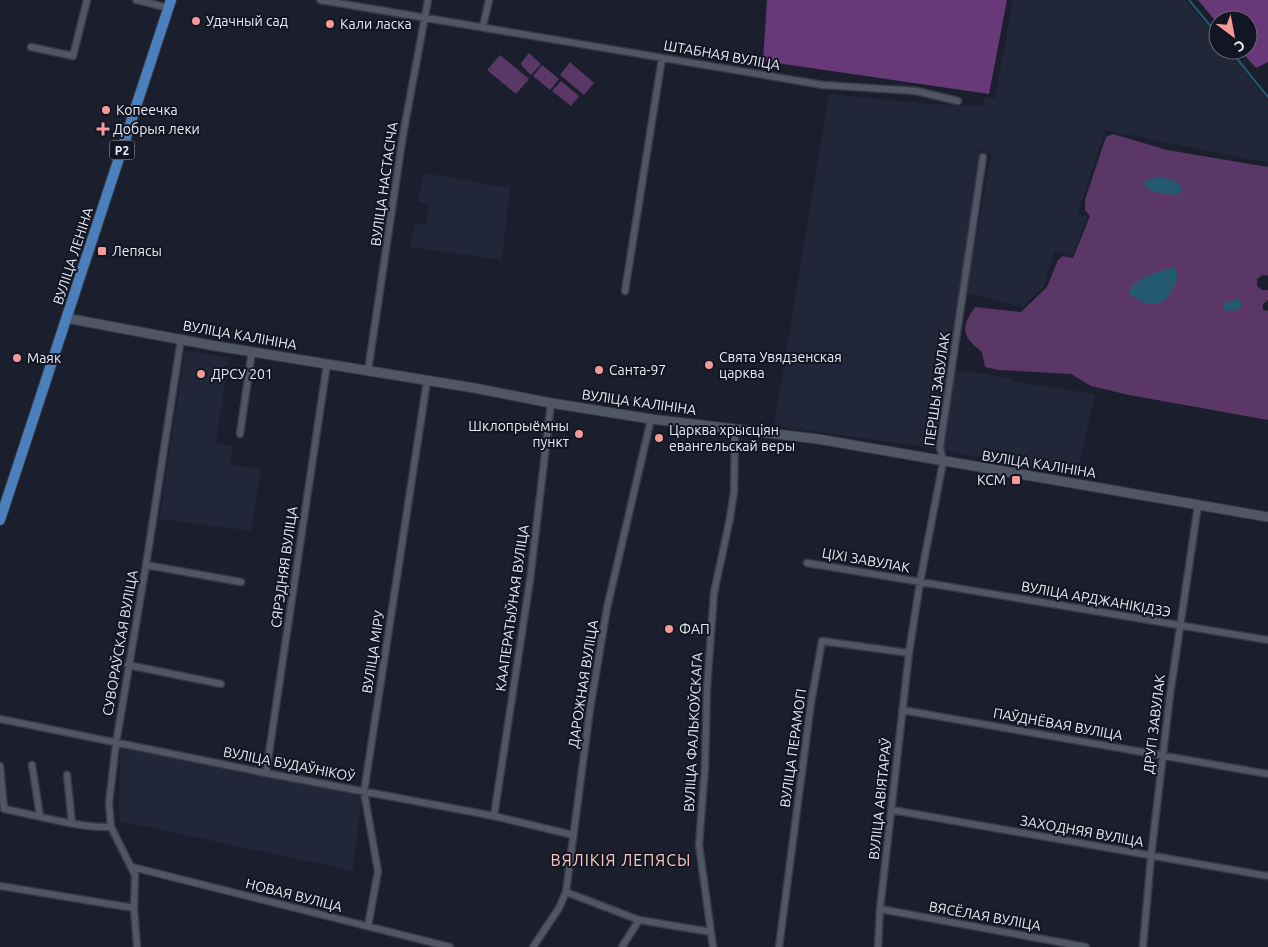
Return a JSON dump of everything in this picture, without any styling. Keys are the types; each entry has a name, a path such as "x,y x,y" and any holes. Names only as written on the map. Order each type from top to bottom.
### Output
{"main road":[{"name":"ВУЛІЦА ЛЕНІНА","path":"0,520 170,4"}],"street":[{"path":"31,47 73,56 87,0"},
{"path":"136,0 170,4"},
{"name":"ШТАБНАЯ ВУЛІЦА","path":"320,0 483,26 823,85 916,91 958,101"},
{"name":"ВУЛІЦА НАСТАСІЧА","path":"368,371 403,135 428,0"},
{"path":"483,26 489,0"},
{"path":"624,291 662,58"},
{"name":"ПЕРШЫ ЗАВУЛАК","path":"910,653 920,582 943,462 940,447 983,157"},
{"path":"72,300 77,316 89,323"},
{"name":"ВУЛІЦА КАЛІНІНА","path":"66,318 551,403 651,419 818,439 1268,517"},
{"path":"60,338 73,325 89,323"},
{"name":"СУВОРАЎСКАЯ ВУЛІЦА","path":"137,947 134,908 135,874 111,827 109,803 116,743 181,339"},
{"path":"240,434 252,351"},
{"name":"СЯРЭДНЯЯ ВУЛІЦА","path":"266,773 327,364"},
{"name":"ВУЛІЦА МІРУ","path":"368,926 378,871 364,792 427,381"},
{"name":"КААПЕРАТЫЎНАЯ ВУЛІЦА","path":"494,816 530,580 551,403"},
{"name":"ДАРОЖНАЯ ВУЛІЦА","path":"533,947 559,908 566,892 590,709 607,608 651,419"},
{"name":"ВУЛІЦА ФАЛЬКОЎСКАГА","path":"713,947 699,845 714,593 734,492 735,429"},
{"name":"ДРУГІ ЗАВУЛАК","path":"1143,947 1162,755 1198,505"},
{"name":"ЦІХІ ЗАВУЛАК","path":"807,563 920,582"},
{"path":"146,565 241,582"},
{"name":"ВУЛІЦА АРДЖАНІКІДЗЭ","path":"920,582 1268,640"},
{"name":"ВУЛІЦА ПЕРАМОГІ","path":"779,947 811,703 822,641 910,653"},
{"name":"ВУЛІЦА АВІЯТАРАЎ","path":"878,947 880,909 910,653"},
{"path":"128,666 221,684"},
{"name":"ПАЎДНЁВАЯ ВУЛІЦА","path":"902,710 1268,774"},
{"name":"ВУЛІЦА БУДАЎНІКОЎ","path":"0,719 266,773 494,816 573,835"},
{"path":"32,765 40,816"},
{"path":"0,766 4,809 72,823 111,827"},
{"path":"67,775 72,823"},
{"name":"ЗАХОДНЯЯ ВУЛІЦА","path":"892,810 1268,876"},
{"name":"НОВАЯ ВУЛІЦА","path":"132,867 450,947"},
{"path":"0,886 134,908"},
{"path":"566,892 639,920 710,932"},
{"name":"ВЯСЁЛАЯ ВУЛІЦА","path":"880,909 1086,947"},
{"path":"622,947 639,920"}],"shaded area":[{"path":"767,0 1007,0 989,94 763,61"},
{"path":"1013,0 1185,0 1208,26 1208,60 1236,60 1268,101 1268,163 1105,130 1078,214 1088,217 1072,257 1055,251 1044,286 1023,307 966,293 991,154 977,150 981,153 947,365 955,370 1012,378 1012,381 1095,394 1077,475 920,446 774,426 829,94 929,104 982,106 984,97 995,98"},
{"path":"1198,0 1268,0 1268,62 1256,68 1249,60 1258,60 1258,10 1208,10 1208,12"},
{"path":"529,53 541,64 531,75 521,63"},
{"path":"500,55 529,79 516,94 487,70"},
{"path":"570,62 594,83 584,95 560,75"},
{"path":"542,65 559,79 550,90 533,76"},
{"path":"561,81 579,96 571,106 552,91"},
{"path":"1113,134 1167,150 1268,167 1268,276 1263,275 1257,279 1257,286 1262,290 1268,290 1268,300 1263,304 1263,310 1268,311 1268,420 1129,395 1091,386 1071,374 998,370 985,367 982,352 967,336 965,331 967,321 975,307 1021,312 1047,287 1058,260 1063,256 1073,258 1090,216 1085,210 1085,200 1106,137"},
{"path":"424,173 510,188 502,260 410,247 415,224 426,225 429,204 418,202"},
{"path":"1159,177 1178,183 1182,189 1178,195 1153,192 1144,185 1145,180"},
{"path":"1175,267 1177,279 1167,298 1161,303 1146,303 1128,293 1142,279"},
{"path":"1238,299 1242,303 1242,307 1232,311 1223,309 1223,303"},
{"path":"185,351 229,357 216,443 233,446 230,465 261,469 251,531 159,519"},
{"path":"120,747 362,793 353,871 119,821"}],"waterway":[{"path":"1189,0 1208,23"},
{"path":"1238,60 1268,97"}],"place":[{"name":"Удачный сад","path":"196,21"},
{"name":"Кали ласка","path":"330,24"},
{"name":"Копеечка","path":"106,110"},
{"name":"Добрыя леки","path":"103,129"},
{"name":"Лепясы","path":"102,251"},
{"name":"Маяк","path":"17,358"},
{"name":"Свята Увядзенская царква","path":"709,365"},
{"name":"Санта-97","path":"599,370"},
{"name":"ДРСУ 201","path":"201,374"},
{"name":"Шклопрыёмны пункт","path":"579,434"},
{"name":"Царква хрысціян евангельскай веры","path":"659,438"},
{"name":"КСМ","path":"1016,480"},
{"name":"ФАП","path":"669,629"}],"district":[{"name":"ВЯЛІКІЯ ЛЕПЯСЫ","path":"621,860"}]}
